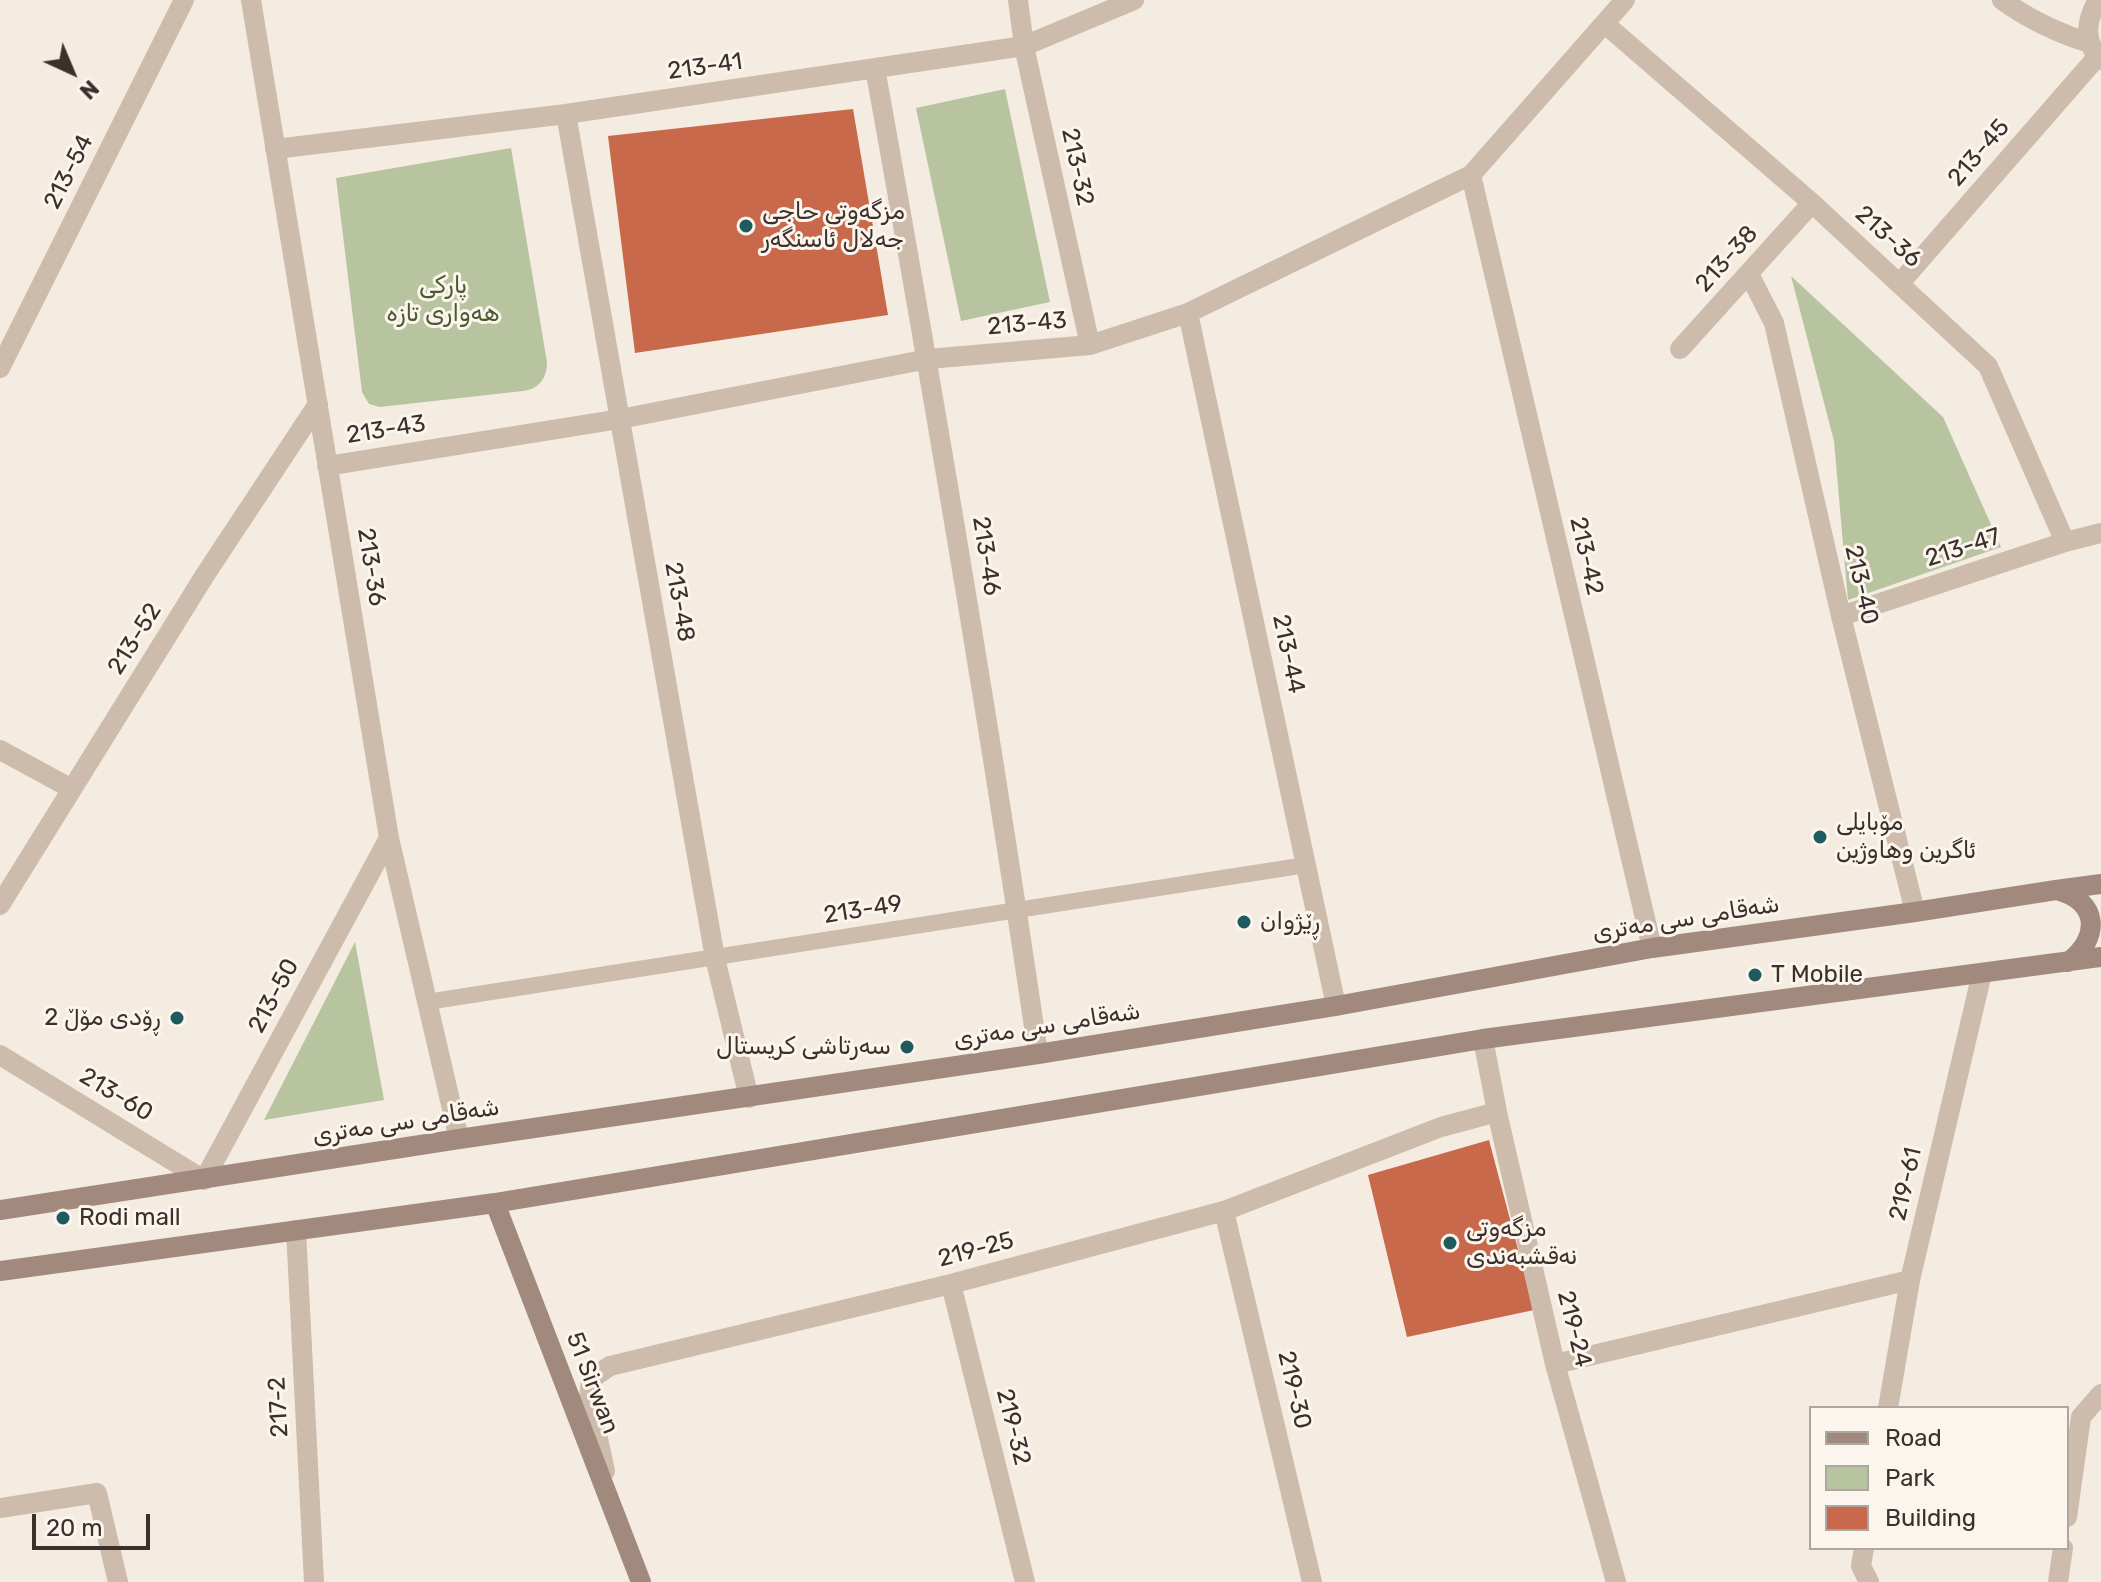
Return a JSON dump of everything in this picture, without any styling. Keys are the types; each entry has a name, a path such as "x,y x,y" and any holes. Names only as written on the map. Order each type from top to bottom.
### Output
{"main road":[{"name":"شەقامی سی مەتری","path":"0,1210 1038,1054 1336,1006 1652,948 2101,884"},
{"path":"2056,890 2072,894 2085,905 2092,920 2091,938 2082,952 2068,962"},
{"path":"0,1271 495,1203 1483,1039 2101,957"},
{"name":"51 Sirwan","path":"495,1203 641,1582"}],"street":[{"name":"213-54","path":"0,368 184,0"},
{"name":"213-36","path":"251,0 389,838 459,1139"},
{"name":"213-32","path":"1018,0 1024,46 1090,345"},
{"name":"213-41","path":"275,149 566,114 1024,46 1134,0"},
{"name":"213-43","path":"327,466 620,419 928,359 1090,345 1188,313 1471,175 1625,0"},
{"path":"2002,0 2036,22 2096,53"},
{"path":"2096,53 2087,27 2090,12 2098,0"},
{"name":"213-36","path":"1605,24 1812,203 1988,366 2065,542"},
{"name":"213-45","path":"1900,283 2096,53"},
{"name":"213-46","path":"875,68 928,359 1038,1054"},
{"name":"213-48","path":"566,114 715,958 749,1098"},
{"name":"213-42","path":"1471,175 1652,948"},
{"name":"213-38","path":"1680,349 1812,203"},
{"name":"213-40","path":"1749,274 1774,323 1841,616 1915,912"},
{"name":"213-44","path":"1188,313 1336,1006"},
{"name":"213-52","path":"0,905 205,575 318,404"},
{"name":"213-47","path":"1841,616 2101,533"},
{"path":"0,750 72,789"},
{"name":"213-50","path":"204,1180 389,838"},
{"name":"219-61","path":"1888,1406 1910,1280 1982,973"},
{"name":"219-24","path":"1483,1039 1555,1364 1616,1582"},
{"name":"213-60","path":"0,1055 204,1180"},
{"name":"219-25","path":"614,1510 589,1398 591,1379 610,1366 951,1284 1224,1211 1441,1127 1497,1112"},
{"name":"219-30","path":"1224,1211 1312,1582"},
{"name":"217-2","path":"296,1230 314,1582"},
{"path":"1555,1364 1910,1280"},
{"name":"219-32","path":"951,1284 1025,1582"},
{"path":"2069,1503 2081,1417 2101,1394"},
{"path":"0,1508 97,1493 118,1582"},
{"path":"1864,1550 1861,1566 1869,1582"},
{"path":"2058,1582 2063,1550"}],"lane":[{"name":"213-49","path":"427,1002 1306,865"}],"green space":[{"path":"1005,89 1050,302 961,321 916,108"},
{"name":"پارکی هەواری تازە","path":"511,148 547,362 544,378 534,388 523,391 380,407 369,404 362,392 336,178"},
{"path":"1791,276 1943,417 2001,547 1848,600 1834,441"},
{"path":"355,942 384,1100 264,1120"}],"building":[{"name":"مزگەوتی حاجی جەلال ئاسنگەر","path":"853,109 888,315 635,353 608,136"},
{"name":"مزگەوتی نەقشبەندی","path":"1489,1140 1534,1310 1407,1337 1368,1175"}],"place":[{"name":"مزگەوتی حاجی جەلال ئاسنگەر","path":"746,226"},
{"name":"مۆبایلی ئاگرین وهاوژین","path":"1820,837"},
{"name":"ڕێژوان","path":"1244,922"},
{"name":"T Mobile","path":"1755,975"},
{"name":"ڕۆدی مۆڵ 2","path":"177,1018"},
{"name":"سەرتاشی کریستال","path":"907,1047"},
{"name":"Rodi mall","path":"63,1218"},
{"name":"مزگەوتی نەقشبەندی","path":"1450,1243"}]}
